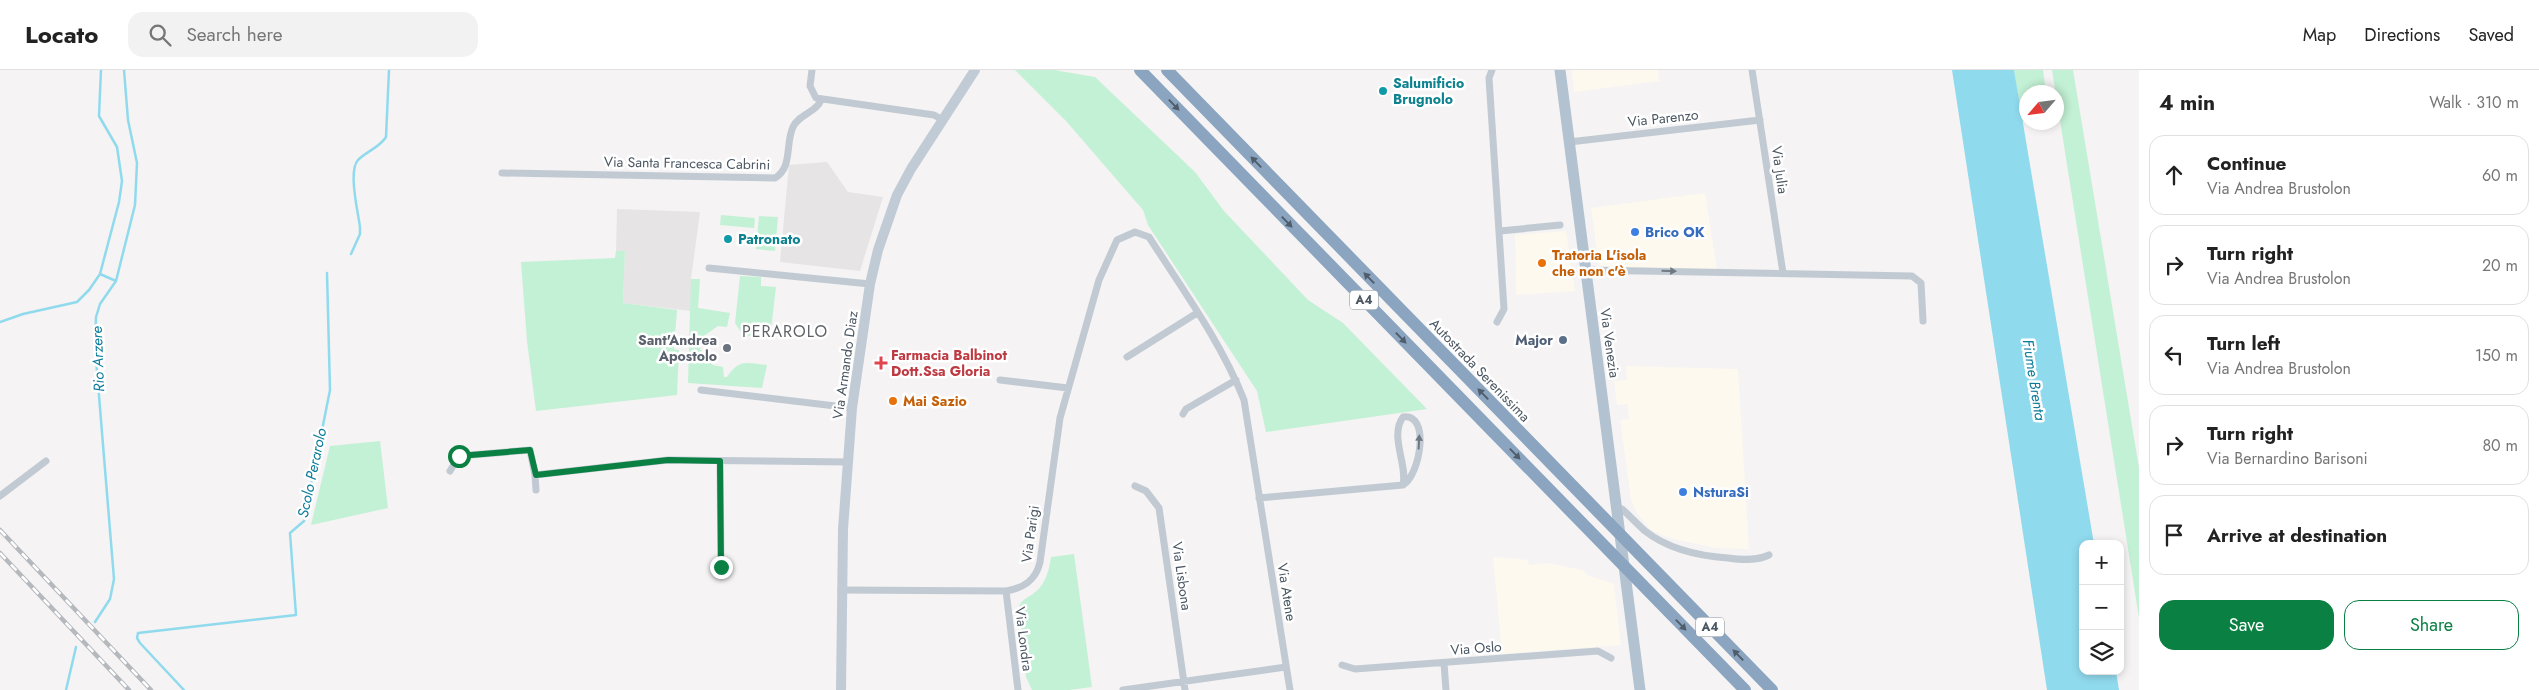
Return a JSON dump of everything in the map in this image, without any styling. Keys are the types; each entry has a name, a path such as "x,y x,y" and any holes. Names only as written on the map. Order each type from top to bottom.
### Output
{"highway":[{"name":"A4","path":"1140,70 1745,690"},
{"name":"Autostrada Serenissima","path":"1167,70 1772,690"}],"main road":[{"name":"Via Venezia","path":"1560,70 1640,690"}],"street":[{"path":"812,70 810,86 812,93 821,100 934,115 943,120"},
{"name":"Via Armando Diaz","path":"841,690 841,590 852,408 870,284 878,250 897,195 975,70"},
{"path":"1492,70 1489,78 1504,309 1498,322"},
{"name":"Via Julia","path":"1752,70 1783,273"},
{"name":"Via Santa Francesca Cabrini","path":"502,174 775,178 784,170 793,128 803,115 818,106 821,100"},
{"name":"Via Parenzo","path":"1569,142 1760,120"},
{"path":"1500,231 1560,225"},
{"name":"Via Atene","path":"1130,233 1139,232 1149,237 1197,313 1236,380 1246,411 1290,690"},
{"name":"Via Parigi","path":"841,590 1006,591 1028,583 1039,567 1060,418 1068,388 1106,263 1117,240 1130,233"},
{"path":"708,268 777,273 870,284"},
{"path":"1585,270 1916,277 1921,283 1923,321"},
{"path":"1127,357 1197,313"},
{"path":"1000,380 1068,388"},
{"path":"1183,414 1186,409 1236,380"},
{"path":"702,390 852,408"},
{"path":"1259,498 1403,485 1411,479 1418,460 1420,427 1416,419 1408,416 1403,417 1399,422 1398,430 1400,461 1404,473 1403,485"},
{"path":"450,471 459,456 530,450 536,475 536,490"},
{"path":"536,475 668,460 849,462"},
{"path":"0,496 46,461"},
{"path":"720,461 721,567"},
{"name":"Via Lisbona","path":"1135,486 1146,491 1159,508 1185,690"},
{"path":"1618,510 1622,509 1646,531 1668,544 1685,551 1740,560 1759,559 1769,555"},
{"name":"Via Londra","path":"1006,591 1018,690"},
{"name":"Via Oslo","path":"1342,665 1355,669 1598,651 1611,658"},
{"path":"1444,663 1446,690"},
{"path":"1123,690 1286,667"}],"shaded area":[{"path":"1572,70 1658,70 1659,81 1574,92"},
{"path":"827,162 848,192 883,197 860,271 780,262 789,165"},
{"path":"1705,193 1717,270 1599,266 1591,208"},
{"path":"617,209 700,212 691,279 691,311 623,303 625,251 616,251"},
{"path":"1566,231 1575,291 1516,295 1515,235"},
{"path":"1626,366 1738,369 1749,549 1715,548 1669,538 1651,530 1637,513 1631,500 1620,420 1629,419 1628,404 1617,405 1614,381 1627,380"},
{"path":"1493,557 1528,560 1529,565 1547,563 1583,570 1587,575 1614,584 1621,645 1502,654"}],"green space":[{"path":"1015,70 1054,70 1095,77 1195,172 1224,211 1308,300 1343,323 1427,409 1266,432 1257,391 1148,225 1143,210 1066,121"},
{"path":"2014,70 2043,70 2045,85 2019,85 2019,102"},
{"path":"2052,70 2073,70 2139,468 2139,618 2062,130 2064,130 2064,85 2054,85"},
{"path":"721,215 755,218 754,228 720,225"},
{"path":"759,216 778,217 775,251 756,249"},
{"path":"616,251 625,251 623,303 677,310 674,349 679,350 677,395 536,411 527,341 521,262 615,258"},
{"path":"740,276 761,277 761,286 776,287 770,338 743,335 735,323"},
{"path":"691,279 700,279 698,308 730,313 727,327 718,326 701,338 700,349 713,365 723,367 724,377 727,377 740,364 767,365 762,388 688,383"},
{"path":"380,441 388,508 311,525 330,446"},
{"path":"1074,554 1092,687 1069,690 1032,690 1026,677 1019,606 1044,581 1051,557"}],"water":[{"name":"Fiume Brenta","path":"1952,70 2014,70 2019,100 2019,130 2024,130 2093,540 2079,540 2079,675 2117,675 2119,690 2047,690"}],"waterway":[{"path":"0,322 23,314 77,302 89,290 100,274 119,202 122,181 117,147 99,116 101,70"},
{"name":"Rio Arzere","path":"95,622 110,599 114,579 95,347 96,317 100,304 116,281 135,205 137,163 128,120 124,70"},
{"name":"Scolo Perarolo","path":"351,254 360,234 354,182 355,165 358,160 380,144 386,137 389,70"},
{"name":"Scolo Perarolo","path":"184,690 140,643 137,638 138,633 296,615 290,533 304,521 330,390 327,273"},
{"path":"100,274 116,281"},
{"name":"Rio Arzere","path":"66,690 76,647"}],"railway":[{"path":"0,530 151,690"},
{"path":"0,553 129,690"}],"place":[{"name":"Salumificio Brugnolo","path":"1383,91"},
{"name":"Brico OK","path":"1635,232"},
{"name":"Patronato","path":"728,239"},
{"name":"Tratoria L'isola che non c'è","path":"1542,263"},
{"name":"Major","path":"1563,340"},
{"name":"Sant'Andrea Apostolo","path":"727,348"},
{"name":"Farmacia Balbinot Dott.Ssa Gloria","path":"881,363"},
{"name":"Mai Sazio","path":"893,401"},
{"name":"NsturaSi","path":"1683,492"}],"district":[{"name":"PERAROLO","path":"785,331"}],"route":[{"path":"459,456 530,450 536,475 668,460 720,461 721,567"}]}
